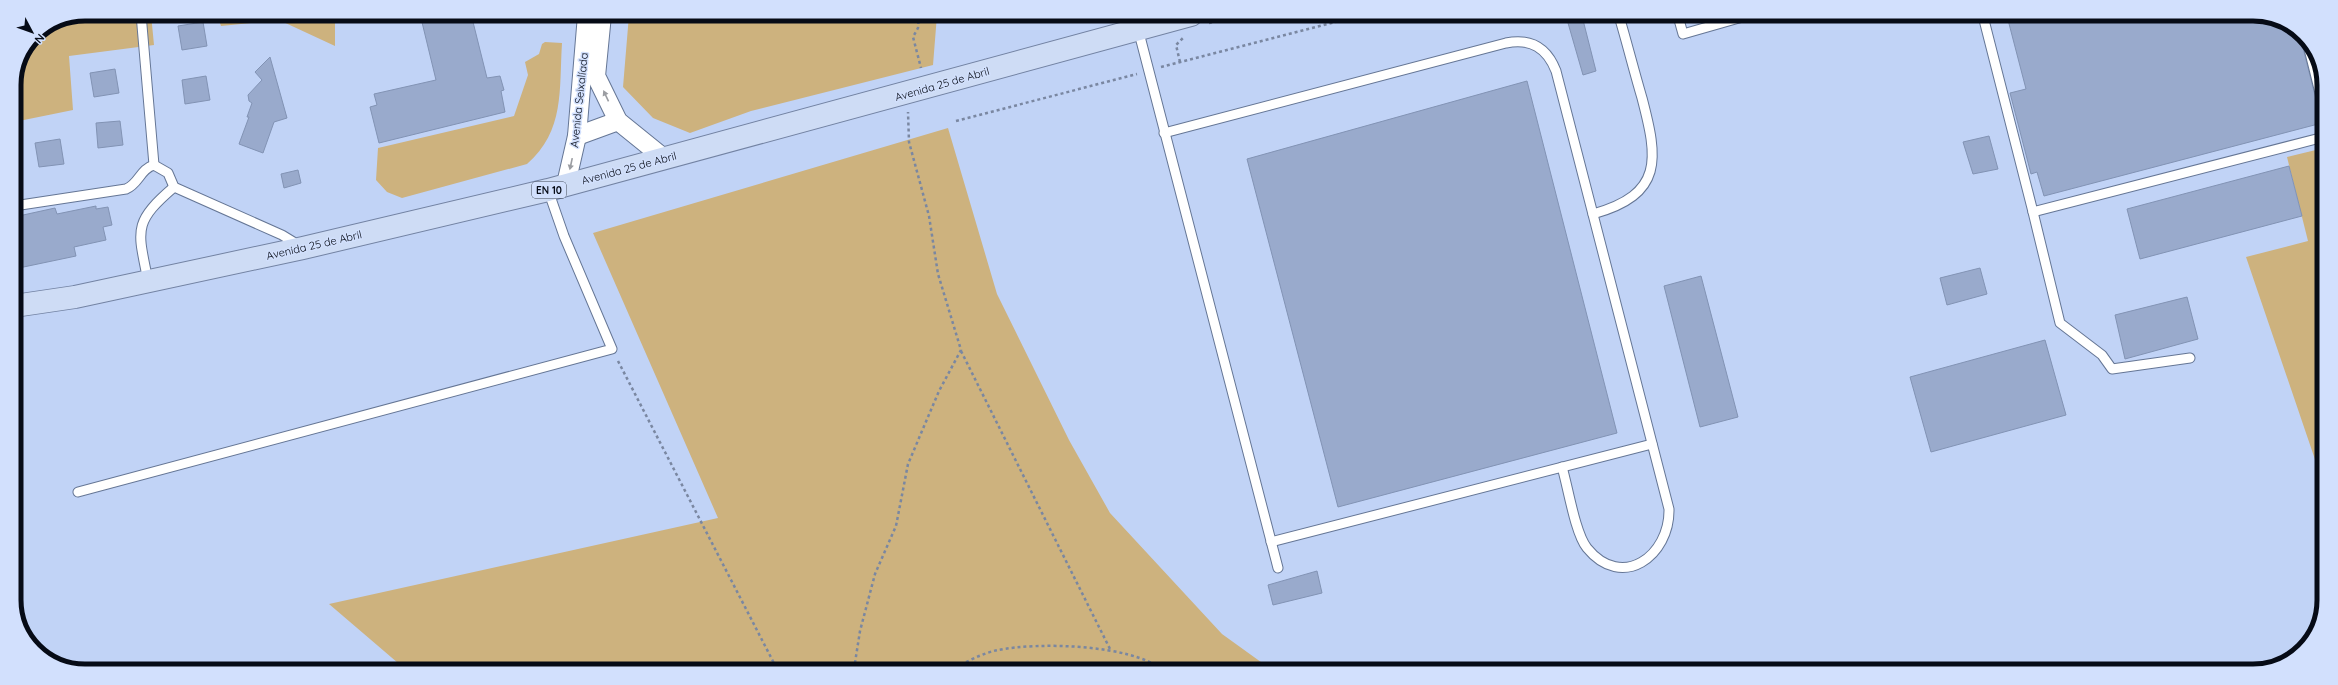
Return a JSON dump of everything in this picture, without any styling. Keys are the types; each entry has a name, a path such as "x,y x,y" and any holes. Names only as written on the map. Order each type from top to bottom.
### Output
{"main road":[{"name":"Avenida 25 de Abril","path":"21,305 75,297 304,248 557,187 907,94 1168,21"}],"street":[{"name":"Avenida Seixalíada","path":"557,187 577,136 587,21"},
{"name":"Avenida Seixalíada","path":"601,21 596,76 618,121 665,159"},
{"path":"577,136 618,121"}],"lane":[{"path":"142,21 154,165"},
{"path":"1593,214 1614,208 1632,197 1644,183 1652,166 1654,145 1652,135 1620,21"},
{"path":"1680,21 1684,34 1729,21"},
{"path":"1984,21 2060,323 2102,355 2112,369 2190,358"},
{"path":"1138,29 1278,568"},
{"path":"1164,133 1506,43 1523,41 1545,51 1554,65 1669,509 1669,522 1665,536 1649,559 1636,565 1622,567 1608,564 1597,557 1587,547 1581,536 1562,467"},
{"path":"2313,62 2317,80"},
{"path":"2033,212 2317,139"},
{"path":"154,165 168,173 174,187 282,235 304,248"},
{"path":"21,205 126,189 135,182 143,170 154,165"},
{"path":"148,281 139,236 141,224 153,205 174,187"},
{"path":"78,492 612,349 564,236 557,187"},
{"path":"1271,542 1652,444"}],"path":[{"path":"919,21 918,28 914,36 921,71"},
{"path":"907,94 909,142 929,216 938,274 961,350 1111,651"},
{"path":"612,349 774,664"},
{"path":"855,664 860,631 875,574 896,526 908,464 939,391 961,350"},
{"path":"964,664 998,650 1061,646 1111,651 1155,664"}],"shaded area":[{"path":"152,21 154,45 69,56 73,110 21,121 22,73 26,61 31,52 52,52 52,31 73,22"},
{"path":"219,21 269,21 221,26"},
{"path":"281,21 335,21 335,46"},
{"path":"628,21 937,21 933,65 751,111 690,133 653,118 623,87"},
{"path":"545,42 562,43 558,109 548,138 527,164 402,198 387,192 376,180 378,148 514,116 528,75 525,62 539,54 542,44"},
{"path":"948,128 997,294 1069,440 1110,513 1222,634 1264,664 399,664 329,604 718,518 593,233"},
{"path":"2317,150 2317,465 2246,257 2308,241 2287,157"}],"building":[{"path":"422,21 473,21 487,78 500,76 504,90 501,91 505,112 379,143 370,107 377,105 374,94 436,80"},
{"path":"1567,21 1583,21 1596,71 1583,75"},
{"path":"2008,21 2253,21 2269,23 2281,28 2302,44 2317,103 2317,124 2044,196 2037,172 2031,174 2010,93 2026,89"},
{"path":"203,22 207,46 182,50 178,26"},
{"path":"270,57 287,118 274,122 263,153 239,144 249,117 247,117 252,103 249,101 248,95 262,80 255,72"},
{"path":"115,69 119,93 94,97 90,73"},
{"path":"206,76 210,100 185,104 182,80"},
{"path":"1527,81 1617,433 1338,507 1247,159"},
{"path":"120,121 123,145 98,148 96,123"},
{"path":"1989,136 1998,169 1973,174 1963,142"},
{"path":"60,139 64,164 39,167 35,143"},
{"path":"2289,166 2302,216 2140,259 2127,209"},
{"path":"298,170 301,183 284,188 281,174"},
{"path":"96,206 96,209 108,207 112,225 103,227 106,240 74,247 76,256 21,268 21,215 55,208 57,214"},
{"path":"1980,268 1987,294 1947,305 1940,278"},
{"path":"1701,276 1738,417 1700,427 1664,286"},
{"path":"2187,297 2198,339 2125,359 2115,315"},
{"path":"2045,340 2066,415 1931,452 1910,377"},
{"path":"1317,571 1322,593 1273,605 1268,585"}]}
